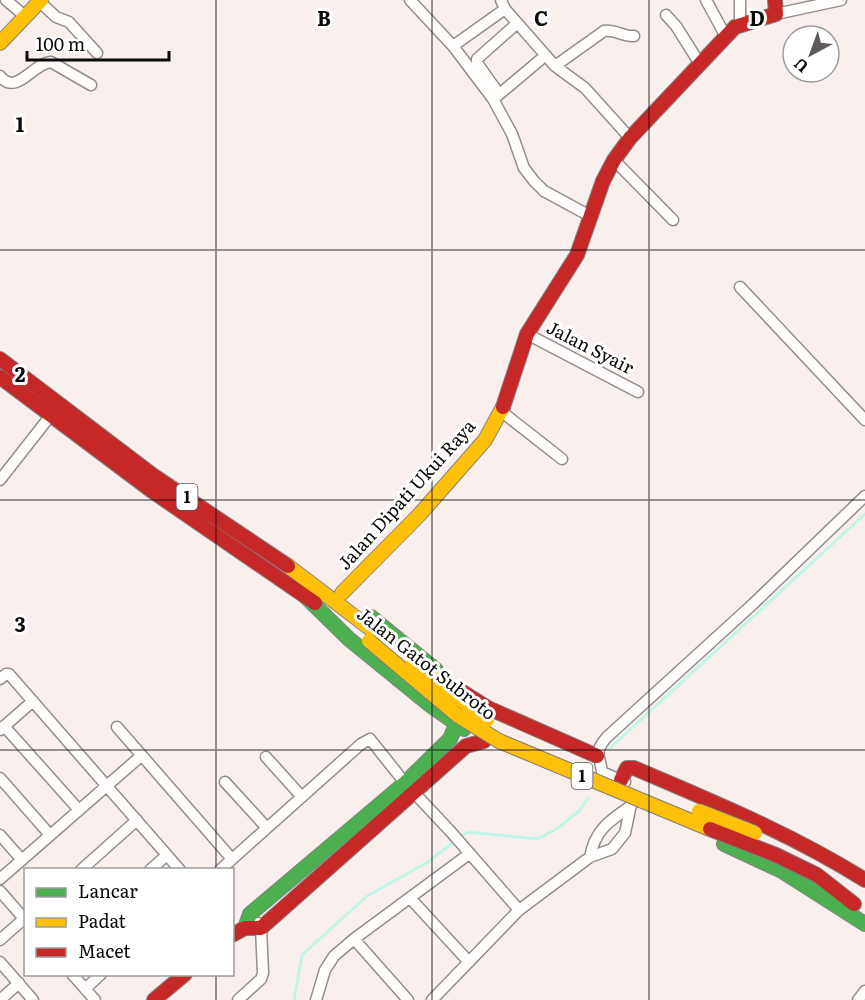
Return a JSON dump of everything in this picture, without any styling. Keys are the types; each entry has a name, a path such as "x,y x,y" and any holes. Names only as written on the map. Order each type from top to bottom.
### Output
{"main road":[{"path":"0,43 40,1"},
{"name":"Jalan Dipati Ukui Raya","path":"342,594 465,465 485,440 502,412 527,334 577,255 603,181 614,160 630,138 725,35 740,24 775,7"},
{"name":"Jalan Gatot Subroto","path":"0,359 154,476 476,713 493,723 669,799 783,845 821,870 865,892"},
{"name":"Jalan Gatot Subroto","path":"0,377 152,491 308,590"},
{"path":"308,590 342,594 488,708 597,756"},
{"path":"308,590 332,625 456,725 484,741 782,871 865,924"},
{"path":"236,931 261,928 409,788 454,734 456,725"},
{"path":"236,931 250,914 409,788 466,746 484,741"},
{"path":"621,780 626,769 634,768 737,812 802,843 835,860 865,880"},
{"path":"580,781 597,781 602,772"},
{"name":"Jalan Gatot Subroto","path":"821,870 865,914"},
{"path":"154,1000 183,976"}],"street":[{"path":"0,6 5,0 26,16"},
{"path":"410,0 496,97"},
{"path":"706,0 725,35"},
{"path":"740,0 740,24"},
{"name":"Jalan Dipati Ukui Raya","path":"775,7 841,0"},
{"path":"40,1 56,16 69,22 97,53"},
{"path":"453,46 503,4 555,66 585,88 630,138"},
{"path":"666,15 700,64"},
{"path":"513,27 477,59 477,63 496,97 524,168 544,191 590,216"},
{"path":"555,66 604,31 634,36"},
{"path":"496,97 540,60"},
{"path":"0,76 7,83 14,84 43,64 51,62 91,85"},
{"path":"614,160 673,220"},
{"path":"740,287 865,420"},
{"name":"Jalan Syair","path":"527,334 638,392"},
{"path":"502,412 562,459"},
{"path":"0,480 51,415"},
{"path":"432,1000 519,910 591,857 612,849 625,833 633,791 628,784 602,772 597,756 607,737 753,604 865,496"},
{"path":"3,676 33,701 178,868"},
{"path":"33,701 2,728 79,810"},
{"path":"117,728 232,859"},
{"path":"222,868 361,744 370,739 409,788 519,910"},
{"path":"0,879 141,756"},
{"path":"266,757 302,797"},
{"path":"0,778 50,835"},
{"path":"225,782 267,828"},
{"path":"591,857 593,841 609,821 631,804"},
{"path":"83,868 137,820"},
{"path":"0,835 22,860"},
{"path":"317,1000 325,970 334,956 410,898 466,850"},
{"path":"152,868 167,855"},
{"path":"0,891 24,918"},
{"path":"410,898 469,962"},
{"path":"238,1000 261,979 263,970 261,928 250,914"},
{"path":"0,940 24,920"},
{"path":"354,939 408,1000"},
{"path":"0,962 33,1000"},
{"path":"73,976 94,1000"},
{"path":"85,989 100,976"},
{"path":"0,1000 19,983"},
{"path":"858,1000 865,991"}],"waterway":[{"path":"610,748 865,514"},
{"path":"460,837 468,832 538,839 558,828 579,811 588,798"},
{"path":"294,1000 302,955 367,896 428,862 455,841"}],"traffic: fast":[{"path":"304,595 349,639 430,705 464,729"},
{"path":"371,617 436,670"},
{"path":"245,928 250,914 405,783 450,739 456,725"},
{"path":"724,844 782,871 865,924"}],"traffic: slow":[{"path":"0,43 41,0"},
{"path":"342,593 420,514 485,440 503,407"},
{"path":"288,566 376,633"},
{"path":"369,641 457,715 499,741 710,829"},
{"path":"413,663 487,720"},
{"path":"699,811 755,833"}],"traffic: jam":[{"path":"503,407 527,334 577,255 603,181 614,160 630,138 735,27 776,14 775,0"},
{"path":"0,359 154,476 288,566"},
{"path":"0,377 152,491 315,603"},
{"path":"461,691 488,708 597,756"},
{"path":"234,934 245,928 261,928 466,746 484,741"},
{"path":"621,780 627,768 634,768 781,833 865,880"},
{"path":"710,829 776,855 817,875"},
{"path":"817,875 854,904"},
{"path":"154,1000 183,976"}]}
